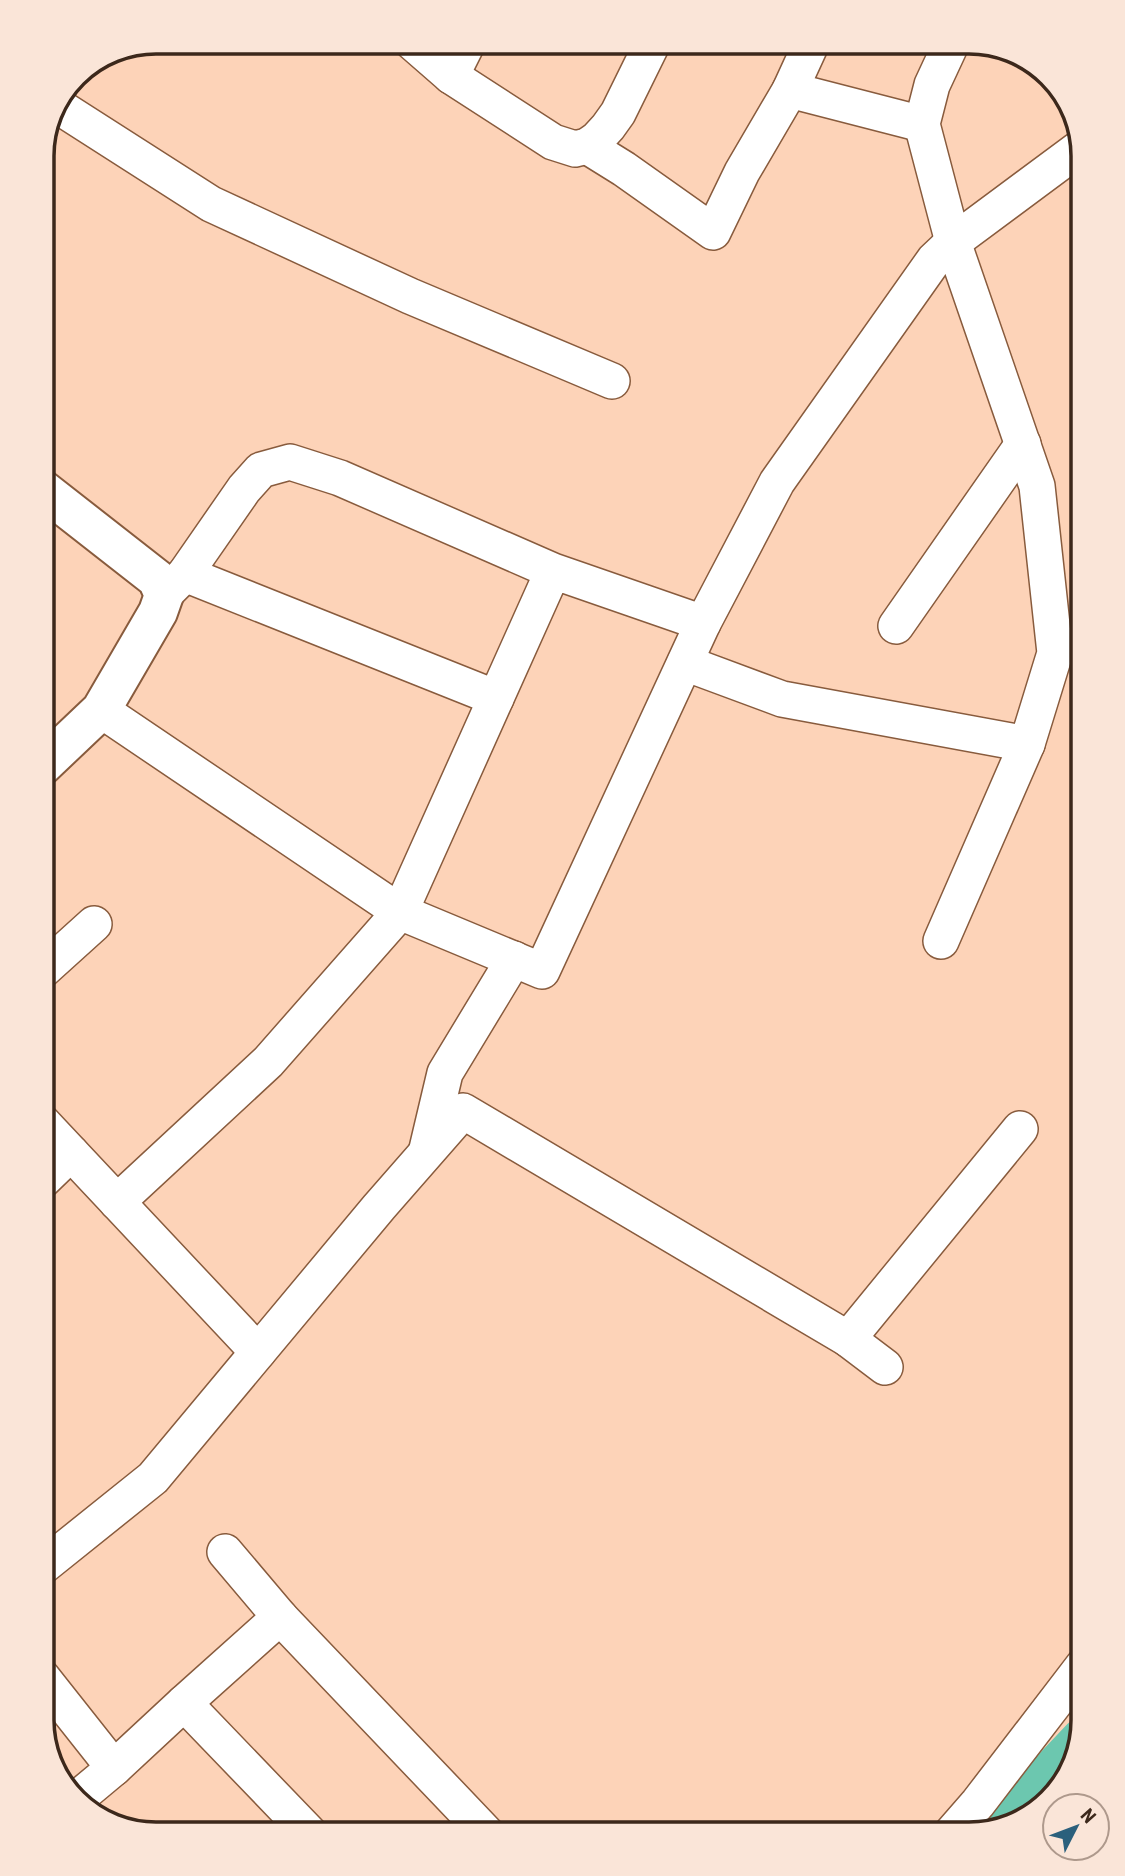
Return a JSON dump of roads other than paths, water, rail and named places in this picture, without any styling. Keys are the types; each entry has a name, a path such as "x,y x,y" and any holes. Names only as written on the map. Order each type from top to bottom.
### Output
{"street":[{"path":"426,54 451,76 554,142 575,149 587,146 597,139 618,113 647,54"},
{"path":"451,76 462,54"},
{"path":"587,146 713,232 742,172 790,90 806,54"},
{"path":"941,941 1027,744 1055,653 1037,486 953,242 922,124 932,85 946,54"},
{"path":"790,90 922,124"},
{"path":"65,111 211,204 410,296 612,381"},
{"path":"101,710 400,912 542,971 703,623 777,482 934,260 953,242 1071,155"},
{"path":"896,626 1023,444"},
{"path":"54,755 101,710 174,584 244,489 261,470 290,462 340,478 553,571 703,623"},
{"path":"54,498 157,579 496,698"},
{"path":"117,1202 268,1062 400,912 553,571"},
{"path":"685,663 782,699 1027,744"},
{"path":"54,960 94,924"},
{"path":"426,1153 445,1073 514,958"},
{"path":"54,1557 153,1478 379,1206 463,1111 848,1339 885,1367"},
{"path":"848,1339 1020,1129"},
{"path":"54,1135 258,1352"},
{"path":"54,1169 71,1153"},
{"path":"225,1552 280,1617 476,1822"},
{"path":"85,1793 280,1617"},
{"path":"961,1822 1071,1682"},
{"path":"54,1692 114,1768"},
{"path":"184,1703 298,1822"}],"waterway":[{"path":"1003,1815 1066,1748"}]}
